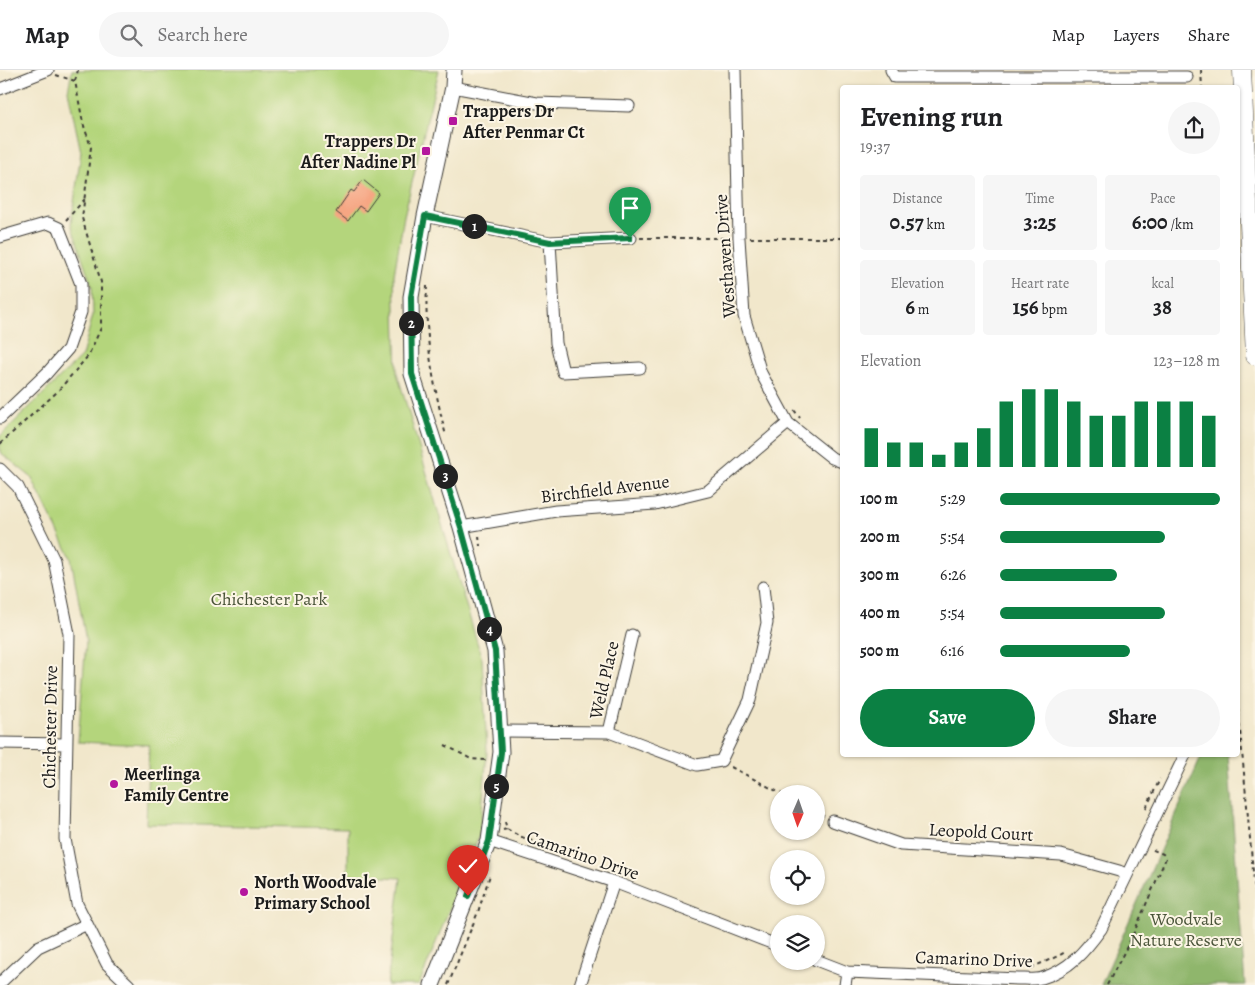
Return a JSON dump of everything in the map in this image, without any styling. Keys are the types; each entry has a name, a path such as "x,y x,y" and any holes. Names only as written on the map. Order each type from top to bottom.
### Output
{"highway":[{"path":"1242,70 1255,356"}],"main road":[{"path":"432,985 489,841 501,752 495,651 461,527 412,374 411,297 425,216 453,87 454,70"}],"street":[{"name":"Westhaven Drive","path":"735,70 739,238 744,316 761,373 788,423 832,458 840,461"},
{"path":"891,70 895,77 1187,78"},
{"path":"0,88 47,71"},
{"path":"453,87 537,103 629,106"},
{"path":"425,216 550,242 630,238"},
{"path":"0,237 48,223 59,228 82,284 80,312 68,349 48,373 0,418"},
{"path":"550,242 556,343 563,372 640,368"},
{"name":"Birchfield Avenue","path":"461,527 556,511 655,504 708,491 788,423"},
{"name":"Chichester Drive","path":"0,469 18,487 54,560 69,634 65,839 77,904 107,964 129,985"},
{"path":"500,731 609,732 697,765 721,761 750,700 767,622 763,586"},
{"name":"Weld Place","path":"609,732 632,634"},
{"path":"0,742 66,744"},
{"name":"Camarino Drive","path":"825,963 847,972 1001,982 1041,978 1066,968 1085,952 1101,930 1183,757"},
{"name":"Leopold Court","path":"833,821 901,845 1061,855 1127,875"},
{"name":"Camarino Drive","path":"489,841 614,882 770,943"},
{"path":"580,985 614,882"},
{"path":"0,984 38,947 87,924"},
{"path":"845,985 847,972"}],"path":[{"path":"1202,70 1202,85"},
{"path":"47,71 75,81"},
{"path":"59,228 85,199"},
{"path":"750,230 750,238"},
{"path":"792,407 802,420"},
{"path":"1240,730 1255,893"},
{"path":"445,745 472,759 489,761"},
{"path":"721,761 770,788"},
{"path":"1144,813 1160,780"},
{"path":"1108,985 1132,937 1166,858 1163,854 1142,844"},
{"path":"1030,968 1046,960 1058,957 1072,947"}],"green space":[{"name":"Chichester Park","path":"72,70 439,70 404,216 394,275 397,373 482,659 487,752 480,833 419,985 387,985 401,878 348,875 348,828 146,824 149,745 78,742 86,641 71,558 31,477 0,452 0,436 82,356 93,315 92,287 71,224 81,152 68,91"},
{"name":"Woodvale Nature Reserve","path":"1201,757 1228,757 1245,985 1101,985"}],"building":[{"path":"363,180 379,193 366,211 359,206 348,221 336,212 351,190 354,192"}],"place":[{"name":"Trappers Dr After Penmar Ct","path":"453,121"},
{"name":"Trappers Dr After Nadine Pl","path":"426,151"},
{"name":"Meerlinga Family Centre","path":"114,784"},
{"name":"North Woodvale Primary School","path":"244,892"}],"route":[{"path":"468,896 489,841 501,752 495,651 461,527 412,374 411,297 425,216 550,242 630,238"}]}
